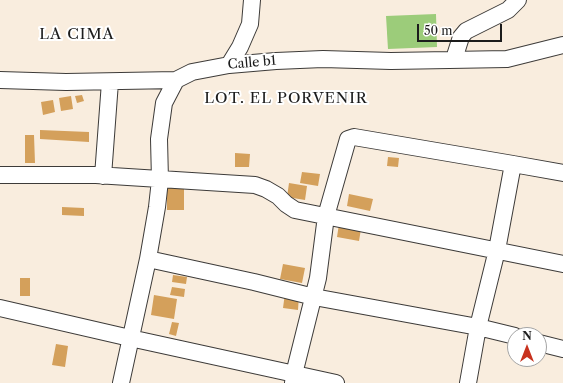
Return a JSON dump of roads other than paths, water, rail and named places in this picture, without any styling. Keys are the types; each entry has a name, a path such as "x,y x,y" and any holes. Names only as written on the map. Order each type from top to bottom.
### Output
{"street":[{"path":"229,65 250,24 252,0"},
{"path":"454,60 461,37 466,31 508,10 518,0"},
{"name":"Calle b1","path":"0,80 110,82 176,80 192,72 229,65 323,59 391,61 507,59 563,45"},
{"path":"121,383 148,259 157,207 160,180 159,139 164,103 176,80"},
{"path":"103,176 110,82"},
{"path":"294,378 318,278 326,216 348,139 354,137 563,173"},
{"path":"468,383 478,327 497,250 513,164"},
{"path":"0,175 103,176 255,185 266,188 295,210 563,264"},
{"path":"148,259 314,297 478,327 507,334"},
{"path":"0,308 294,378 336,383"},
{"path":"547,345 563,349"}],"district":[{"name":"LA CIMA","path":"77,35"},
{"name":"LOT. EL PORVENIR","path":"286,99"}]}
